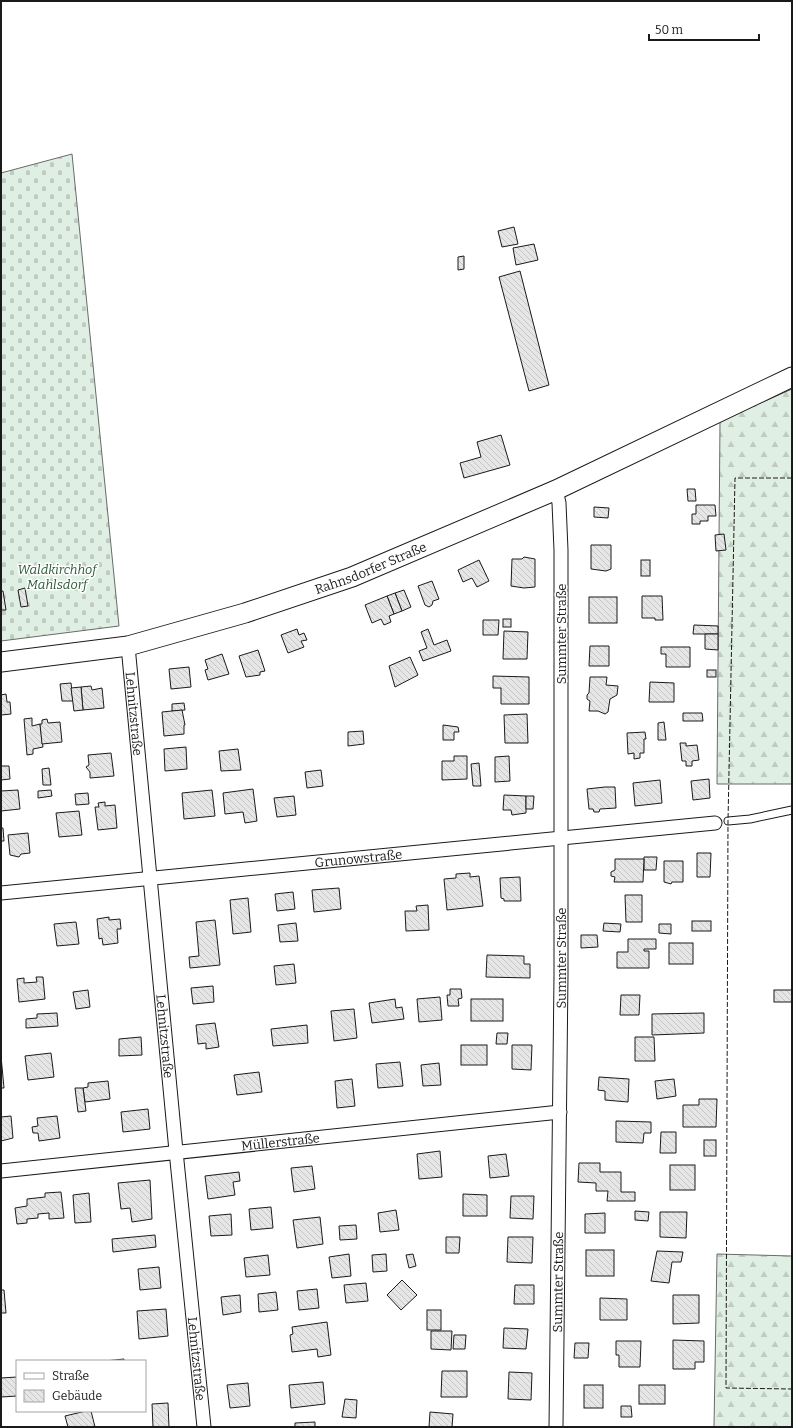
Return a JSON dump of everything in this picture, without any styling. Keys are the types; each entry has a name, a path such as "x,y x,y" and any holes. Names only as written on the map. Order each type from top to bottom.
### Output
{"street":[{"name":"Rahnsdorfer Straße","path":"1,662 128,646 245,613 352,577 556,490 792,377"},
{"name":"Summter Straße","path":"556,490 559,503 561,550 560,1112 556,1427"},
{"name":"Lehnitzstraße","path":"128,646 204,1427"},
{"name":"Grunowstraße","path":"1,892 715,823"},
{"name":"Müllerstraße","path":"1,1171 176,1151 560,1112"}],"lane":[{"path":"728,821 750,819 792,810"}],"green space":[{"name":"Waldkirchhof Mahlsdorf","path":"72,154 119,626 1,641 1,173"},
{"path":"792,389 792,784 717,784 720,421"},
{"path":"717,1254 792,1256 792,1427 714,1427"}],"building":[{"path":"514,227 518,244 502,247 498,231"},
{"path":"534,244 538,260 516,265 513,248"},
{"path":"464,256 464,269 458,270 458,257"},
{"path":"520,271 549,385 529,391 499,277"},
{"path":"501,435 510,465 464,478 460,463 481,457 477,442"},
{"path":"687,489 695,489 696,501 688,501"},
{"path":"696,505 715,505 716,516 708,516 708,521 700,521 700,524 692,524 692,514 696,514"},
{"path":"594,507 609,508 608,518 594,517"},
{"path":"724,534 726,550 716,551 715,535"},
{"path":"591,545 611,545 611,569 606,571 591,569"},
{"path":"524,557 535,559 535,587 524,588 511,586 512,559 522,559"},
{"path":"479,560 489,581 477,587 472,578 463,582 458,570"},
{"path":"641,560 650,560 650,576 641,576"},
{"path":"432,581 439,599 433,601 432,605 429,607 425,605 418,586"},
{"path":"25,588 28,606 21,607 18,590"},
{"path":"404,590 411,607 402,611 395,593"},
{"path":"1,591 3,591 6,610 1,610"},
{"path":"395,593 402,611 394,614 387,596"},
{"path":"387,596 394,614 389,616 391,622 384,625 381,619 372,623 365,605"},
{"path":"642,596 662,596 663,620 655,620 655,618 642,618"},
{"path":"589,597 617,597 617,623 589,623"},
{"path":"503,619 511,619 511,627 503,627"},
{"path":"483,620 499,620 498,635 483,635"},
{"path":"694,625 718,626 718,634 693,634"},
{"path":"297,629 299,635 304,633 307,640 301,641 304,647 288,653 281,635"},
{"path":"428,629 434,645 447,640 451,651 423,661 419,651 427,648 421,632"},
{"path":"504,631 528,632 527,659 503,659"},
{"path":"705,634 718,634 718,650 705,649"},
{"path":"590,646 609,646 609,666 589,666"},
{"path":"661,647 690,647 690,667 666,667 666,654 661,654"},
{"path":"258,650 265,671 260,672 260,675 246,677 239,656"},
{"path":"222,654 229,674 208,680 205,670 208,669 205,660"},
{"path":"410,657 418,675 395,687 389,666"},
{"path":"189,667 191,687 171,689 169,669"},
{"path":"707,670 716,670 716,677 707,677"},
{"path":"493,676 529,677 529,704 501,704 501,688 493,688"},
{"path":"590,677 607,677 606,685 618,686 617,695 610,699 608,712 605,714 598,711 589,711 590,701 587,699 587,695 589,693"},
{"path":"650,682 674,683 674,702 649,702"},
{"path":"71,683 73,701 62,701 60,684"},
{"path":"91,686 92,690 102,688 104,708 83,710 81,687"},
{"path":"81,687 83,710 74,711 71,688"},
{"path":"6,694 7,702 10,702 11,714 1,715 1,695"},
{"path":"184,703 185,710 172,711 172,704"},
{"path":"182,710 185,725 184,734 164,736 162,712"},
{"path":"683,713 702,713 703,721 683,721"},
{"path":"527,714 528,743 505,743 504,715"},
{"path":"32,718 32,726 40,724 43,747 33,749 33,754 27,755 24,719"},
{"path":"47,719 48,723 60,722 62,742 42,744 40,724 42,724 42,720"},
{"path":"664,722 666,740 658,740 658,723"},
{"path":"443,725 458,727 459,732 454,732 454,740 443,740"},
{"path":"363,731 364,744 348,746 348,732"},
{"path":"645,732 646,739 644,739 644,753 640,753 640,758 634,759 634,753 628,754 627,733"},
{"path":"680,743 686,743 686,746 697,745 699,760 692,761 692,766 686,766 686,761 682,761"},
{"path":"186,747 187,769 165,771 164,749"},
{"path":"238,749 241,770 221,771 219,751"},
{"path":"111,753 114,776 90,778 90,772 86,767 89,765 88,755"},
{"path":"454,756 467,756 467,779 442,780 442,761 454,761"},
{"path":"509,756 510,781 495,782 495,757"},
{"path":"479,763 481,786 473,786 471,764"},
{"path":"1,766 9,766 10,779 1,780"},
{"path":"49,768 51,785 43,785 42,769"},
{"path":"321,770 323,786 307,788 305,772"},
{"path":"709,779 710,798 693,800 691,781"},
{"path":"660,780 662,803 635,806 633,783"},
{"path":"615,787 616,808 600,809 599,812 594,812 593,809 589,809 587,789"},
{"path":"253,789 257,821 245,823 243,812 225,814 223,793"},
{"path":"18,790 20,809 1,811 1,791"},
{"path":"51,790 52,796 38,798 38,791"},
{"path":"212,790 215,816 184,819 182,793"},
{"path":"88,793 89,804 76,805 75,794"},
{"path":"504,795 526,796 526,813 512,815 511,810 503,810"},
{"path":"294,796 296,815 277,817 274,798"},
{"path":"526,796 534,796 533,809 526,809"},
{"path":"105,802 105,806 115,805 117,828 98,830 95,807 99,807 98,803"},
{"path":"79,811 82,835 59,837 56,813"},
{"path":"1,828 3,828 4,841 1,841"},
{"path":"28,833 30,853 21,854 19,857 10,855 8,835"},
{"path":"697,853 711,853 710,877 697,877"},
{"path":"644,857 657,857 656,870 644,870"},
{"path":"615,859 644,859 643,882 614,882 615,877 611,876 611,872 615,870"},
{"path":"664,861 683,861 683,882 672,882 671,884 664,882"},
{"path":"470,873 470,877 479,876 483,906 447,910 444,879 456,878 456,874"},
{"path":"520,877 521,901 504,901 504,899 501,898 500,878"},
{"path":"339,888 341,909 314,912 312,890"},
{"path":"293,892 295,909 277,911 275,894"},
{"path":"625,895 642,895 642,922 626,922"},
{"path":"248,898 251,932 233,934 230,900"},
{"path":"428,905 429,930 406,931 405,911 417,911 416,906"},
{"path":"109,917 109,920 120,919 121,929 117,929 118,943 103,945 102,938 99,939 97,919"},
{"path":"215,920 220,965 190,968 189,957 199,956 196,922"},
{"path":"692,921 711,921 711,931 692,931"},
{"path":"76,922 79,944 57,946 54,924"},
{"path":"296,923 298,941 280,942 278,925"},
{"path":"604,923 621,924 620,932 603,931"},
{"path":"659,924 671,924 671,934 659,933"},
{"path":"581,935 597,935 598,947 581,948"},
{"path":"628,939 656,939 656,949 644,949 644,951 649,951 649,968 617,968 617,952 628,952"},
{"path":"669,943 693,943 693,964 669,964"},
{"path":"487,955 524,956 524,964 530,964 530,978 486,977"},
{"path":"294,964 296,983 276,985 274,966"},
{"path":"36,977 43,977 45,999 19,1002 17,979 24,978 24,983 37,982"},
{"path":"213,986 214,1002 193,1004 191,988"},
{"path":"450,989 461,989 462,998 458,999 459,1006 448,1006 447,995 450,995"},
{"path":"88,990 90,1007 76,1009 73,992"},
{"path":"774,990 792,990 792,1002 774,1002"},
{"path":"621,995 640,995 639,1015 620,1015"},
{"path":"440,997 442,1020 419,1022 417,999"},
{"path":"395,999 396,1008 402,1007 404,1019 372,1023 369,1003"},
{"path":"471,999 503,999 503,1021 471,1021"},
{"path":"354,1009 357,1038 334,1041 331,1011"},
{"path":"57,1013 58,1026 26,1028 26,1019 37,1018 37,1014"},
{"path":"704,1013 704,1033 652,1035 652,1014"},
{"path":"215,1023 219,1047 206,1049 206,1043 198,1044 196,1025"},
{"path":"307,1025 308,1043 273,1046 271,1029"},
{"path":"497,1033 508,1033 507,1044 496,1044"},
{"path":"141,1037 142,1055 119,1056 119,1039"},
{"path":"635,1037 654,1037 655,1061 635,1061"},
{"path":"461,1045 487,1045 487,1065 461,1065"},
{"path":"512,1045 532,1045 531,1070 512,1069"},
{"path":"51,1053 54,1077 28,1080 25,1056"},
{"path":"1,1056 4,1088 1,1088"},
{"path":"400,1062 403,1086 378,1088 376,1064"},
{"path":"439,1063 441,1085 423,1086 421,1065"},
{"path":"259,1072 262,1092 237,1095 234,1075"},
{"path":"599,1077 629,1079 628,1102 605,1100 605,1091 598,1090"},
{"path":"352,1079 355,1106 337,1108 335,1081"},
{"path":"674,1079 676,1096 657,1099 655,1081"},
{"path":"108,1081 110,1099 85,1102 83,1088 88,1087 88,1083"},
{"path":"75,1088 83,1088 86,1111 78,1112"},
{"path":"699,1099 717,1099 716,1127 683,1127 683,1105 699,1105"},
{"path":"148,1109 150,1129 123,1132 121,1112"},
{"path":"11,1116 13,1138 1,1141 1,1117"},
{"path":"57,1116 60,1138 39,1141 38,1133 33,1133 32,1127 38,1126 37,1118"},
{"path":"616,1121 651,1122 651,1133 644,1133 643,1143 616,1142"},
{"path":"661,1132 676,1132 676,1153 660,1153"},
{"path":"704,1140 716,1140 716,1156 704,1156"},
{"path":"440,1151 442,1177 419,1179 417,1154"},
{"path":"506,1154 509,1176 490,1178 488,1156"},
{"path":"579,1163 600,1163 600,1172 621,1172 621,1192 635,1192 635,1201 607,1201 608,1191 596,1191 596,1183 578,1182"},
{"path":"670,1165 695,1165 695,1190 670,1190"},
{"path":"312,1166 315,1189 294,1192 291,1168"},
{"path":"239,1172 240,1181 233,1182 235,1195 208,1199 205,1176"},
{"path":"150,1180 152,1219 132,1222 130,1208 121,1209 118,1183"},
{"path":"61,1192 64,1218 49,1219 49,1213 38,1214 38,1218 27,1219 27,1223 17,1224 15,1208 27,1206 27,1199 45,1197 45,1193"},
{"path":"89,1193 91,1222 75,1223 73,1195"},
{"path":"463,1194 487,1195 487,1216 463,1216"},
{"path":"511,1196 534,1196 533,1219 510,1218"},
{"path":"271,1207 273,1228 251,1230 249,1209"},
{"path":"396,1210 399,1230 380,1232 378,1213"},
{"path":"635,1211 649,1212 648,1221 635,1220"},
{"path":"660,1212 687,1212 686,1238 660,1237"},
{"path":"605,1213 605,1233 585,1233 585,1214"},
{"path":"231,1214 232,1235 211,1236 209,1216"},
{"path":"320,1217 323,1244 297,1248 293,1220"},
{"path":"356,1225 357,1239 340,1240 339,1226"},
{"path":"155,1235 156,1247 113,1252 112,1239"},
{"path":"446,1237 460,1237 459,1253 446,1253"},
{"path":"508,1237 533,1237 532,1263 507,1262"},
{"path":"586,1250 614,1250 614,1276 586,1276"},
{"path":"657,1251 683,1252 681,1262 672,1262 669,1283 651,1281"},
{"path":"349,1254 351,1276 332,1278 329,1257"},
{"path":"386,1254 387,1271 373,1272 372,1255"},
{"path":"413,1254 416,1266 409,1268 406,1255"},
{"path":"268,1255 270,1275 246,1277 244,1258"},
{"path":"159,1267 161,1288 140,1290 138,1269"},
{"path":"402,1280 417,1295 401,1310 387,1295"},
{"path":"366,1283 368,1301 346,1303 344,1285"},
{"path":"515,1285 534,1285 534,1304 514,1304"},
{"path":"317,1289 319,1308 299,1310 297,1291"},
{"path":"1,1290 4,1290 6,1313 1,1313"},
{"path":"276,1292 278,1310 259,1312 258,1294"},
{"path":"240,1295 241,1312 223,1315 221,1297"},
{"path":"673,1295 699,1295 699,1323 673,1324"},
{"path":"600,1298 627,1299 627,1320 600,1320"},
{"path":"166,1309 168,1336 139,1339 137,1311"},
{"path":"427,1310 441,1310 441,1330 427,1330"},
{"path":"327,1322 331,1355 318,1357 317,1349 292,1352 290,1335 293,1334 292,1327"},
{"path":"504,1328 528,1329 526,1349 503,1348"},
{"path":"431,1331 452,1331 451,1350 431,1349"},
{"path":"454,1335 466,1335 465,1349 453,1349"},
{"path":"673,1340 704,1341 704,1362 695,1362 695,1369 673,1369"},
{"path":"616,1341 641,1341 640,1367 619,1367 619,1355 616,1355"},
{"path":"575,1343 589,1343 588,1358 574,1358"},
{"path":"442,1371 467,1371 467,1397 441,1397"},
{"path":"509,1372 532,1373 531,1400 508,1399"},
{"path":"16,1377 16,1396 1,1397 1,1378"},
{"path":"323,1382 325,1404 291,1408 289,1385"},
{"path":"248,1383 250,1406 230,1408 227,1385"},
{"path":"584,1385 603,1385 603,1408 584,1408"},
{"path":"639,1385 665,1385 665,1404 639,1404"},
{"path":"345,1399 357,1400 356,1418 342,1417"},
{"path":"168,1403 169,1427 153,1427 152,1404"},
{"path":"621,1406 631,1406 632,1417 621,1417"},
{"path":"82,1412 91,1412 95,1427 68,1427 65,1416"},
{"path":"430,1412 453,1414 452,1427 429,1427"},
{"path":"315,1422 315,1427 295,1427 295,1423"}],"fence":[{"path":"792,478 735,478 728,821 726,1388 792,1389"}]}
